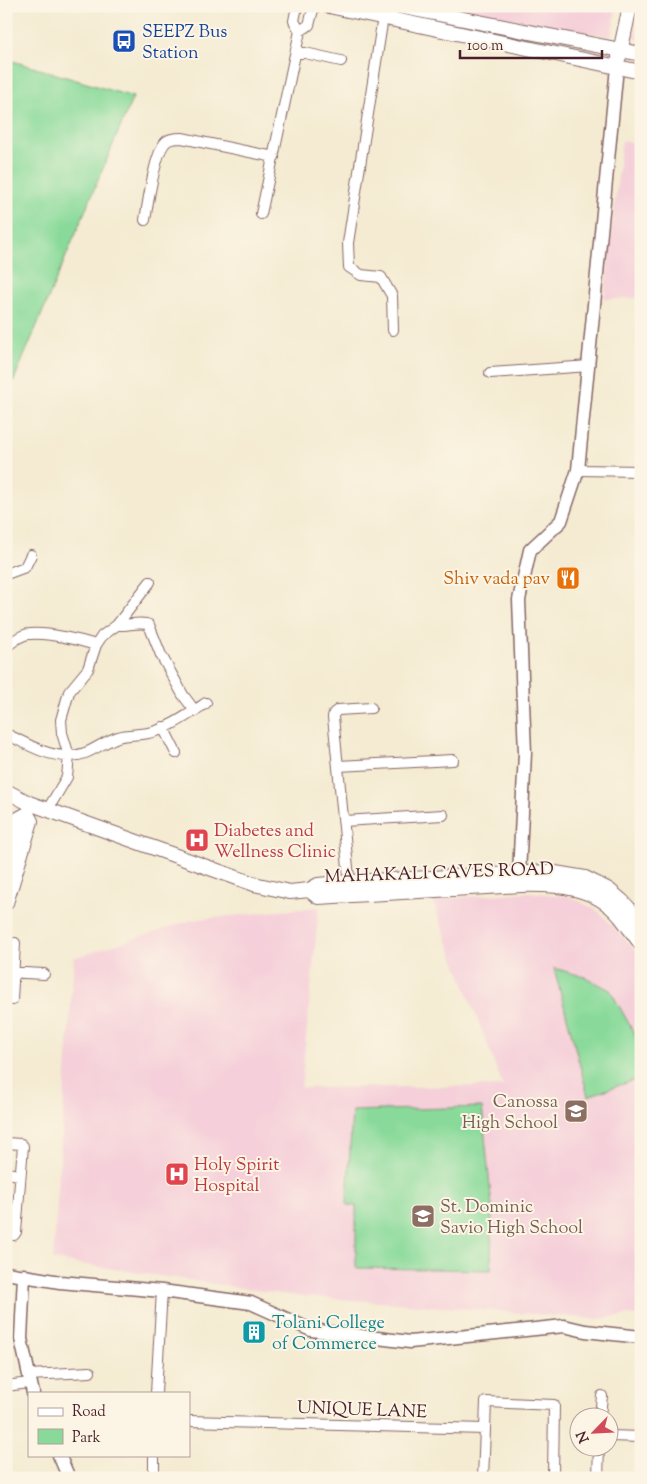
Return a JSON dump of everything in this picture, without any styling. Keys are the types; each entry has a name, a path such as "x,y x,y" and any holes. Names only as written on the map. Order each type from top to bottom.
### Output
{"main road":[{"path":"329,6 641,72"},
{"path":"398,6 641,54"},
{"path":"617,67 630,6"},
{"name":"MAHAKALI CAVES ROAD","path":"6,791 28,809 48,809 254,884 290,892 308,890 318,897 350,889 549,872 585,878 609,890 641,922"},
{"path":"6,861 18,819 28,809"},
{"path":"6,903 31,821 28,809"},
{"name":"MAHAKALI CAVES ROAD","path":"350,889 521,885 571,887 591,893 619,914 641,944"}],"street":[{"path":"261,214 300,31 294,21 297,6"},
{"path":"300,31 309,25 314,6"},
{"path":"383,17 348,243 349,267 361,275 381,278 392,296 393,330"},
{"path":"296,52 341,61"},
{"path":"519,874 525,753 519,600 530,550 561,521 578,470 617,67"},
{"path":"145,220 158,153 169,139 182,138 274,157"},
{"path":"490,373 589,366"},
{"path":"578,470 641,471"},
{"path":"6,574 25,567 30,555"},
{"path":"48,809 67,777 69,756 62,733 62,720 69,692 88,669 96,645 102,636 117,625 150,582"},
{"path":"117,625 135,625 144,622 149,625 161,655 194,711"},
{"path":"6,648 11,642 28,633 73,639 96,645"},
{"path":"6,734 31,747 52,754 69,756 90,752 117,737 150,733 184,718 206,703"},
{"path":"350,889 334,713 338,710 371,708"},
{"path":"163,727 176,753"},
{"path":"338,766 453,760"},
{"path":"344,820 443,815"},
{"path":"12,1000 10,972 15,943"},
{"path":"10,972 44,974"},
{"path":"6,1143 23,1146 16,1233 6,1234"},
{"path":"6,1173 20,1175"},
{"path":"6,1209 18,1210"},
{"path":"6,1273 60,1282 162,1291 251,1303 311,1330 410,1342 564,1326 585,1331 641,1337"},
{"path":"24,1275 21,1339 30,1383"},
{"path":"156,1392 162,1291"},
{"path":"6,1386 90,1372"},
{"path":"601,1406 602,1396"},
{"path":"484,1478 486,1402 554,1405 553,1478"},
{"name":"UNIQUE LANE","path":"190,1421 485,1429"},
{"path":"620,1436 641,1437"},
{"path":"59,1456 69,1478"},
{"path":"154,1456 154,1478"},
{"path":"598,1478 599,1456"}],"shaded area":[{"path":"438,6 617,6 611,37"},
{"path":"641,6 641,40 633,38"},
{"path":"622,141 641,143 641,298 604,299"},
{"path":"528,892 571,897 598,911 641,956 641,1317 632,1315 596,1319 289,1295 53,1260 74,958 192,920 319,907 301,1088 503,1086 432,900"}],"green space":[{"path":"6,59 133,97 6,399"},
{"path":"554,968 585,977 610,990 641,1045 641,1078 588,1096"},
{"path":"482,1107 492,1207 491,1270 356,1268 356,1206 347,1205 352,1111"}],"place":[{"name":"SEEPZ Bus Station","path":"124,41"},
{"name":"Shiv vada pav","path":"568,578"},
{"name":"Diabetes and Wellness Clinic","path":"197,840"},
{"name":"Canossa High School","path":"576,1111"},
{"name":"Holy Spirit Hospital","path":"177,1174"},
{"name":"St. Dominic Savio High School","path":"423,1216"},
{"name":"Tolani College of Commerce","path":"254,1332"}]}
